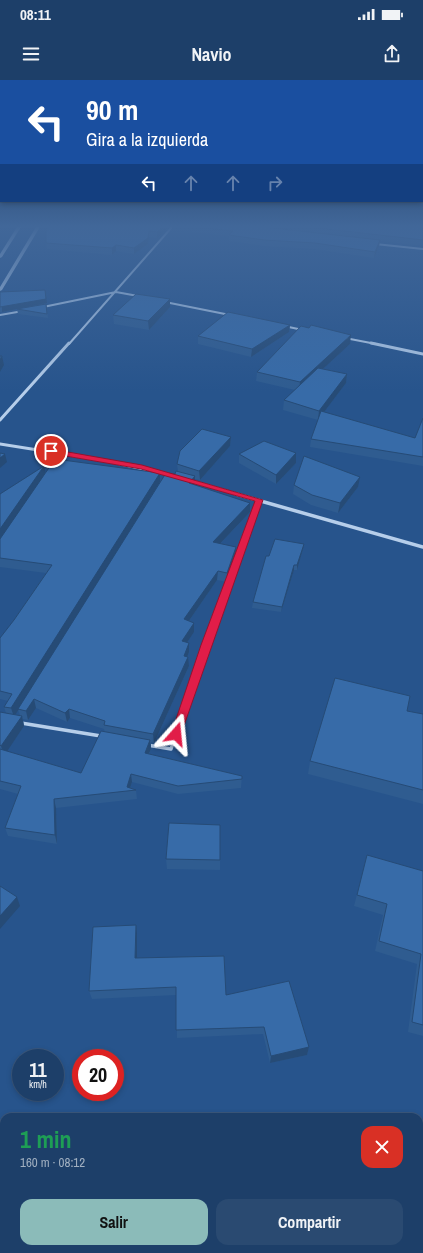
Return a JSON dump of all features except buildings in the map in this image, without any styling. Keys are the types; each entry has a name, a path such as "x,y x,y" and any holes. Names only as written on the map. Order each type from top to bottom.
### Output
{"street":[{"path":"0,420 125,282"},
{"path":"39,308 116,292 139,297"},
{"path":"162,301 231,315"},
{"path":"0,315 23,311"},
{"path":"277,324 308,331"},
{"path":"339,337 423,354"},
{"path":"0,444 64,453 142,467 176,477"},
{"path":"183,479 423,547"}],"lane":[{"path":"59,459 64,453"},
{"path":"164,481 168,474"},
{"path":"140,743 171,749 206,645 259,500"},
{"path":"15,721 109,738"}],"route":[{"path":"51,451 142,467 259,500 206,645 176,734"}]}
